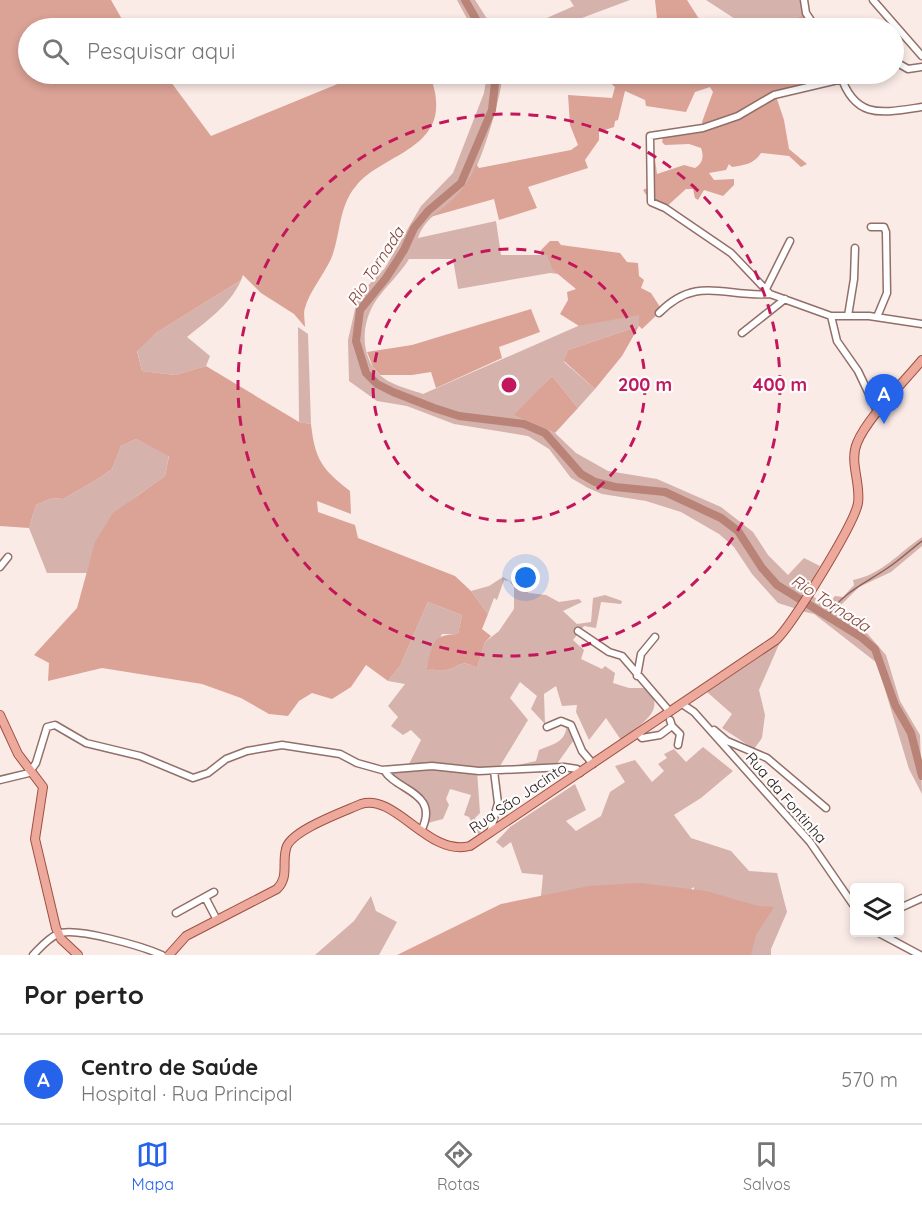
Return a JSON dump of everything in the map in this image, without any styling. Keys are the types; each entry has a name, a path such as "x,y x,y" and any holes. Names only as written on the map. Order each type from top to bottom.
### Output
{"main road":[{"name":"Rua São Jacinto","path":"169,955 182,939 280,885 285,873 285,851 292,838 361,804 376,803 441,843 459,848 474,844 638,734 671,719 686,701 776,640 799,609 855,514 859,492 855,450 860,437 922,360"},
{"path":"0,715 18,754 44,790 35,839 58,934 78,955"}],"street":[{"path":"804,0 809,18"},
{"path":"873,0 889,18"},
{"path":"904,35 922,56"},
{"path":"904,67 908,69 922,67"},
{"path":"813,84 774,95 738,116 704,128 650,136 651,202 665,208 731,253 768,292 831,316 877,317 922,324"},
{"path":"845,84 853,100 869,110 883,112 922,106"},
{"path":"871,227 884,227 886,232 886,293 877,317"},
{"path":"659,313 691,291 722,289 755,296 768,292 790,241"},
{"path":"848,316 854,279 855,248"},
{"path":"742,333 785,299"},
{"path":"831,316 837,341 858,371 878,413"},
{"path":"0,567 8,557"},
{"path":"578,631 609,652 622,656 671,719 680,734 678,746"},
{"path":"637,676 641,654 655,637"},
{"name":"Rua da Fontinha","path":"686,701 810,842 850,899"},
{"path":"638,734 642,738 660,735 671,719"},
{"path":"547,727 561,721 571,725 582,751 593,764"},
{"path":"0,780 24,777 32,771 47,728 54,725 86,743 140,756 193,778 208,773 226,759 282,745 340,754 357,763 384,770 432,766 494,771 564,767 577,769 580,773"},
{"path":"711,731 766,758 826,808"},
{"path":"384,770 420,797 425,815 421,831"},
{"path":"490,834 498,803 494,771"},
{"path":"176,913 214,892"},
{"path":"205,897 217,921"},
{"path":"904,906 922,898"},
{"path":"33,955 58,934 69,932 96,936 162,955"},
{"path":"886,937 920,955"}],"shaded area":[{"path":"0,0 111,0 121,18 18,18 18,84 172,84 211,136 338,84 433,84 436,101 435,117 429,131 419,142 366,176 350,194 331,259 307,302 304,312 305,327 294,314 261,293 243,275 241,280 156,333 137,351 142,371 175,375 206,366 299,422 311,424 315,447 326,470 350,491 351,514 317,501 318,512 355,525 358,538 455,576 471,591 488,614 482,629 491,636 485,642 477,668 463,663 444,671 426,669 434,643 442,637 458,634 462,615 428,602 400,666 388,681 366,665 351,687 332,699 312,693 299,701 288,716 269,714 241,698 202,684 102,668 48,681 49,663 34,655 77,608 95,542 113,513 165,476 169,456 136,439 121,446 112,469 96,480 63,499 52,498 36,505 29,528 0,526"},
{"path":"457,0 475,0 487,18 467,18"},
{"path":"570,0 630,0 582,18 547,18 574,6"},
{"path":"655,0 687,0 698,18 657,18"},
{"path":"706,0 804,0 806,13 796,18 734,18"},
{"path":"806,13 809,18 796,18"},
{"path":"485,84 501,84 493,118 476,169 462,192 426,223 418,238 496,221 501,255 547,255 558,274 550,273 458,289 453,259 409,259 377,299 367,320 365,343 372,365 378,374 388,381 423,394 578,326 639,314 639,326 568,350 564,362 595,389 578,408 552,376 515,415 555,433 576,453 608,471 657,479 721,507 753,532 768,555 788,575 804,558 820,566 797,609 778,603 752,574 734,547 719,534 681,512 646,501 602,494 588,488 571,478 549,449 528,436 454,424 407,406 377,401 349,381 348,340 358,296 385,268 421,206 453,173"},
{"path":"612,84 817,84 776,96 784,120 789,149 807,164 801,167 789,156 761,153 749,163 732,167 729,164 726,170 709,173 714,180 734,179 734,185 723,196 704,190 698,200 695,198 693,189 686,189 665,208 651,202 643,190 653,185 648,147 653,145 657,174 684,165 695,168 700,164 703,157 701,148 689,144 665,145 662,142 663,138 704,130 702,122 713,92 710,87 695,92 686,112 646,106 645,100 625,91 618,120 615,121 614,127 599,132 599,140 585,160 588,168 528,187 537,208 499,220 494,199 430,217 458,195 476,164 479,168 571,150 578,145 570,125 568,95 612,98 615,87"},
{"path":"550,241 558,241 561,245 620,253 627,262 638,263 639,276 644,280 641,288 651,293 662,310 642,329 639,326 639,315 579,326 560,314 568,300 567,292 576,289 553,270 547,255 541,255 541,250"},
{"path":"241,280 227,302 187,337 210,356 206,366 175,375 142,371 137,350 156,333"},
{"path":"531,309 540,332 499,347 502,358 436,388 431,372 412,375 380,375 373,367 367,352 412,345"},
{"path":"639,326 622,356 595,389 564,361 568,350"},
{"path":"298,327 308,334 311,424 299,422"},
{"path":"552,376 578,408 555,433 514,415"},
{"path":"136,439 169,455 165,476 114,515 99,538 87,573 47,573 29,528 36,505 52,498 63,499 96,480 112,469 121,446"},
{"path":"922,537 922,546 891,572 859,587 836,610 853,617 886,655 900,701 920,735 922,794 909,769 877,663 814,614 801,611 811,595 830,608 835,596 843,597 854,585 853,580 881,568"},
{"path":"503,577 529,593 546,595 559,602 579,599 582,602 563,611 577,624 591,622 593,598 605,595 622,601 621,604 601,602 596,628 584,626 573,640 584,650 581,659 602,669 605,666 615,673 613,683 629,688 644,688 652,695 653,710 643,723 621,740 606,718 589,740 576,712 577,705 562,706 556,686 544,694 545,724 531,709 537,696 520,682 510,698 528,720 497,771 477,771 480,813 475,818 481,832 478,835 469,817 464,815 471,795 450,789 446,799 449,805 443,819 424,824 423,805 386,774 391,770 407,768 421,740 411,730 403,735 391,726 398,717 388,706 405,684 388,681 400,666 428,602 462,615 458,634 442,634 426,668 444,671 463,663 477,668 485,642 499,631 514,609 514,587 509,581 504,580 497,600 494,598 488,614 471,591 489,586"},
{"path":"780,642 759,690 765,715 762,738 754,749 722,728 732,714 707,692"},
{"path":"567,723 576,737 554,768 516,770 518,765 536,761 539,750 559,741 565,734"},
{"path":"703,747 733,771 701,798 674,815 691,838 731,851 749,871 777,873 787,912 771,949 771,955 693,955 694,887 663,907 549,924 541,896 543,875 522,873 511,842 503,848 496,842 510,827 575,784 586,810 566,821 576,831 601,816 610,792 625,782 615,766 635,760 652,782 664,771 658,764 667,758 664,754 674,749 686,762"},
{"path":"640,883 706,891 758,906 774,907 756,935 751,955 397,955 501,904 589,886"},
{"path":"371,896 376,911 397,922 379,955 315,955 354,921"}],"waterway":[{"name":"Rio Tornada","path":"465,0 475,18"},
{"name":"Rio Tornada","path":"495,84 492,110 461,183 428,211 414,228 404,250 386,278 360,310 356,341 366,373 377,384 434,408 459,416 524,424 545,433 581,474 595,482 615,487 665,492 721,518 738,531 762,568 777,585 861,637 875,649 895,705 911,733 922,776"},
{"path":"828,616 840,600 922,541"}],"place":[{"name":"Centro de Saúde","path":"884,424"}]}
